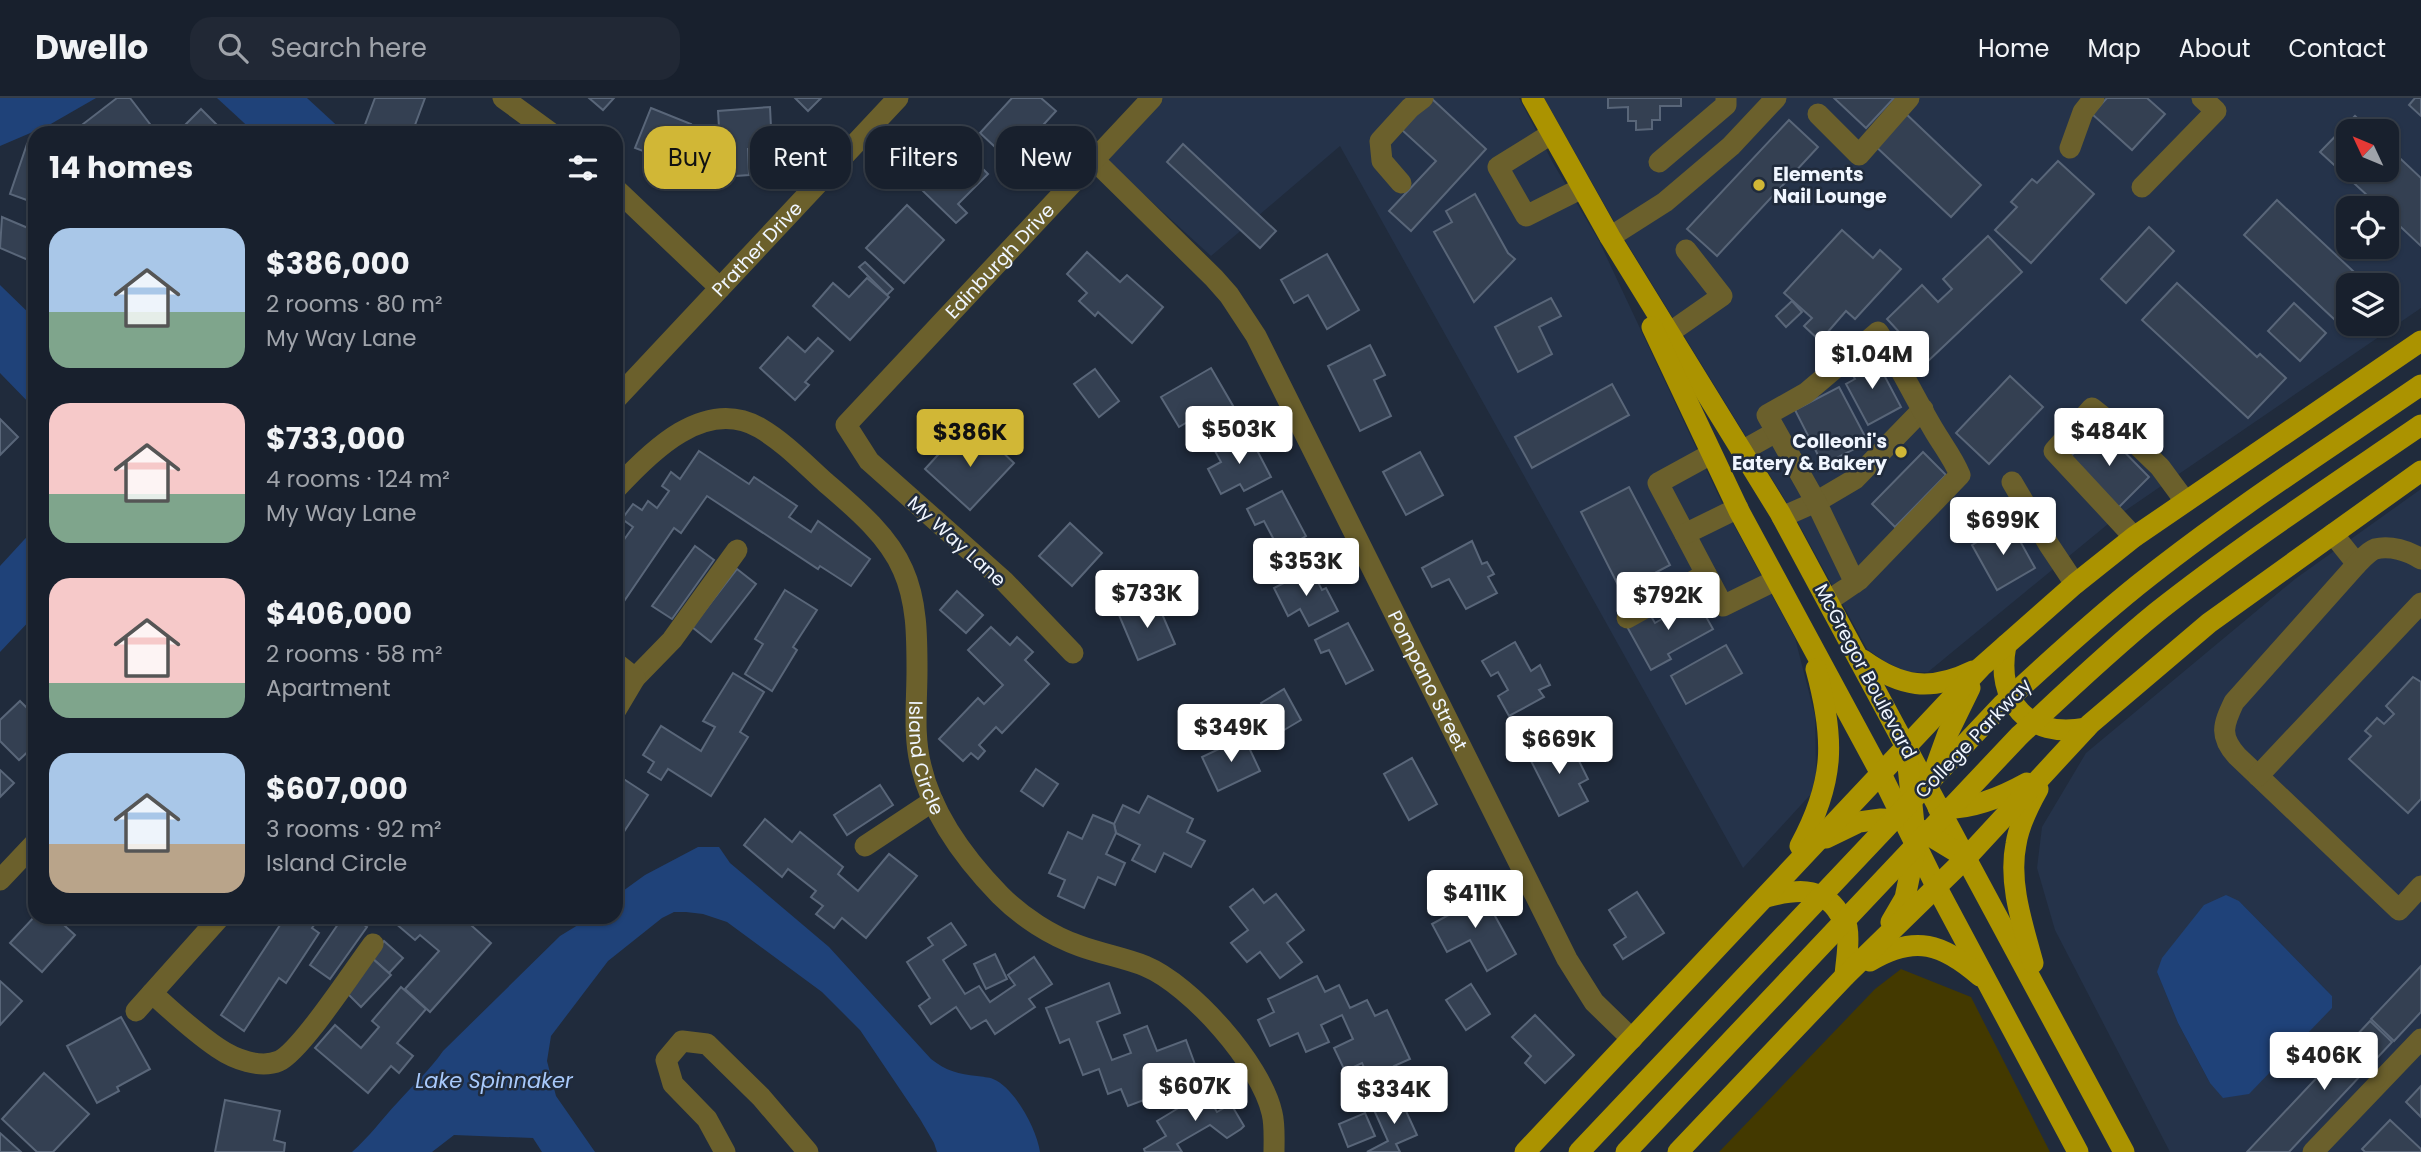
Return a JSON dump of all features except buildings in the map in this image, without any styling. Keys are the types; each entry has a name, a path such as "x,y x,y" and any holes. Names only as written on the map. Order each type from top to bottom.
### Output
{"main road":[{"name":"McGregor Boulevard","path":"1532,98 1610,237 1782,517 1906,745"},
{"name":"McGregor Boulevard","path":"1610,237 1738,508 1880,772 1916,832"},
{"path":"1525,1152 1981,667 2075,584 2134,537 2421,341"},
{"name":"College Parkway","path":"1579,1152 2002,705 2064,648 2138,585 2204,534 2421,385"},
{"name":"College Parkway","path":"1626,1152 2019,736 2075,683 2155,614 2219,565 2421,425"},
{"path":"1678,1152 1845,976 1966,858 2086,728 2209,623 2421,471"},
{"path":"1765,897 1812,824 1828,776 1827,716 1806,635"},
{"path":"2006,645 2002,663 2006,687 2013,702 2027,719 2054,730 2086,728"},
{"path":"1858,656 1878,671 1906,684 1954,680 1981,667"},
{"path":"1880,942 1905,898 1916,832 1948,733 1981,667"},
{"path":"1906,745 1927,799 1966,858 2123,1152"},
{"path":"2041,996 2017,897 2015,845 2029,806 2066,748"},
{"path":"1880,772 1927,799 1961,809 2010,792 2043,774"},
{"path":"1806,851 1836,832 1860,822 1881,818 1916,832 1966,858"},
{"path":"1916,832 1937,888 2078,1152"},
{"path":"1765,897 1790,890 1814,891 1834,904 1846,925 1848,948 1845,976"},
{"path":"1845,976 1895,949 1913,946 1936,947 1959,958 1990,985"}],"street":[{"path":"503,98 541,126"},
{"name":"Prather Drive","path":"623,392 898,98"},
{"name":"Edinburgh Drive","path":"1096,158 1152,98"},
{"path":"1401,183 1382,161 1380,141 1410,108 1423,98"},
{"path":"1659,162 1726,105 1726,98"},
{"path":"1610,237 1665,202 1731,146 1776,98"},
{"path":"1818,114 1859,155 1909,98"},
{"path":"2070,148 2083,112 2094,98"},
{"path":"2142,187 2216,111 2202,98"},
{"path":"1551,134 1498,167 1503,177 1526,216 1582,188"},
{"name":"Pompano Street","path":"1096,162 1214,278 1229,295 1256,336 1567,959 1594,1002 1632,1039"},
{"name":"Edinburgh Drive","path":"846,425 1067,189"},
{"path":"623,196 720,288"},
{"path":"1669,333 1722,296 1686,250"},
{"path":"1828,601 1855,583 1960,475 1952,456 1878,332 1806,393 1766,415 1816,502 1855,583"},
{"path":"2134,537 2054,451 2092,408 2131,439 2160,467 2185,501"},
{"path":"1782,517 1816,502 1855,479 1923,409"},
{"name":"Island Circle","path":"623,482 667,439 711,420 735,419 757,426 778,440 865,519 890,547 903,569 911,591 915,615 917,739 920,765 933,801 967,856 1000,895 1047,930 1078,946 1146,967 1167,978 1207,1013 1239,1049 1264,1090 1272,1112 1274,1152"},
{"name":"My Way Lane","path":"846,425 869,461 1004,581 1073,653"},
{"path":"1742,451 1776,432"},
{"path":"1711,454 1658,483 1723,606 1776,580"},
{"path":"2012,482 2075,584"},
{"path":"1685,534 1738,508"},
{"path":"2333,534 2357,564"},
{"path":"2421,559 2409,552 2389,548 2373,549 2234,702 2226,718 2223,734 2227,745 2399,910 2421,886"},
{"path":"623,698 635,678 673,640 737,550"},
{"path":"1628,618 1706,574"},
{"path":"2258,776 2421,603"},
{"path":"623,669 635,678"},
{"path":"864,846 933,801"},
{"path":"0,880 28,850"},
{"path":"136,1011 214,924"},
{"path":"152,993 225,1053 249,1062 280,1060 309,1032 373,944"},
{"path":"2327,1147 2421,1039"},
{"path":"725,1152 707,1119 673,1084 667,1060 682,1041 707,1044 761,1097 808,1152"}],"shaded area":[{"path":"1142,98 1519,98 1599,241 1723,505 1795,638 1815,716 1816,773 1811,794 1743,868 1340,146 1211,256 1096,151 1096,145"},
{"path":"1544,98 2421,98 2421,308 2399,323 2399,273 2336,273 2336,336 2380,336 2119,515 1928,672 1907,672 1867,649 1790,508 1620,232"},
{"path":"2421,489 2421,1152 2170,1152 2055,930 2037,868 2042,827 2086,753 2295,579","holes":["2239,901 2332,996 2332,1008 2210,1083 2178,1023 2157,972"]},
{"path":"1901,969 1971,997 2050,1152 1719,1152 1875,989"}],"water":[{"path":"0,98 96,98 47,126 28,126 28,134 0,146"},
{"path":"217,98 307,98 337,126 247,126"},
{"path":"0,285 28,312 28,402 0,373"},
{"path":"28,536 28,622 0,652 0,566"},
{"name":"Lake Spinnaker","path":"698,847 719,847 730,863 829,947 931,1059 953,1071 993,1079 1009,1091 1024,1111 1040,1152 937,1152 920,1119 860,1030 822,992 727,922 703,914 674,912 662,918 608,961 551,1036 547,1061 556,1096 595,1152 542,1152 533,1138 454,1135 432,1152 352,1152 443,1051 560,936 580,924 623,924 623,891 645,875"},
{"path":"2226,895 2239,901 2332,996 2332,1008 2249,1094 2223,1098 2210,1083 2178,1023 2157,972 2162,958 2204,905"}],"place":[{"name":"Elements Nail Lounge","path":"1759,185"},
{"name":"Colleoni's Eatery & Bakery","path":"1901,452"}]}
